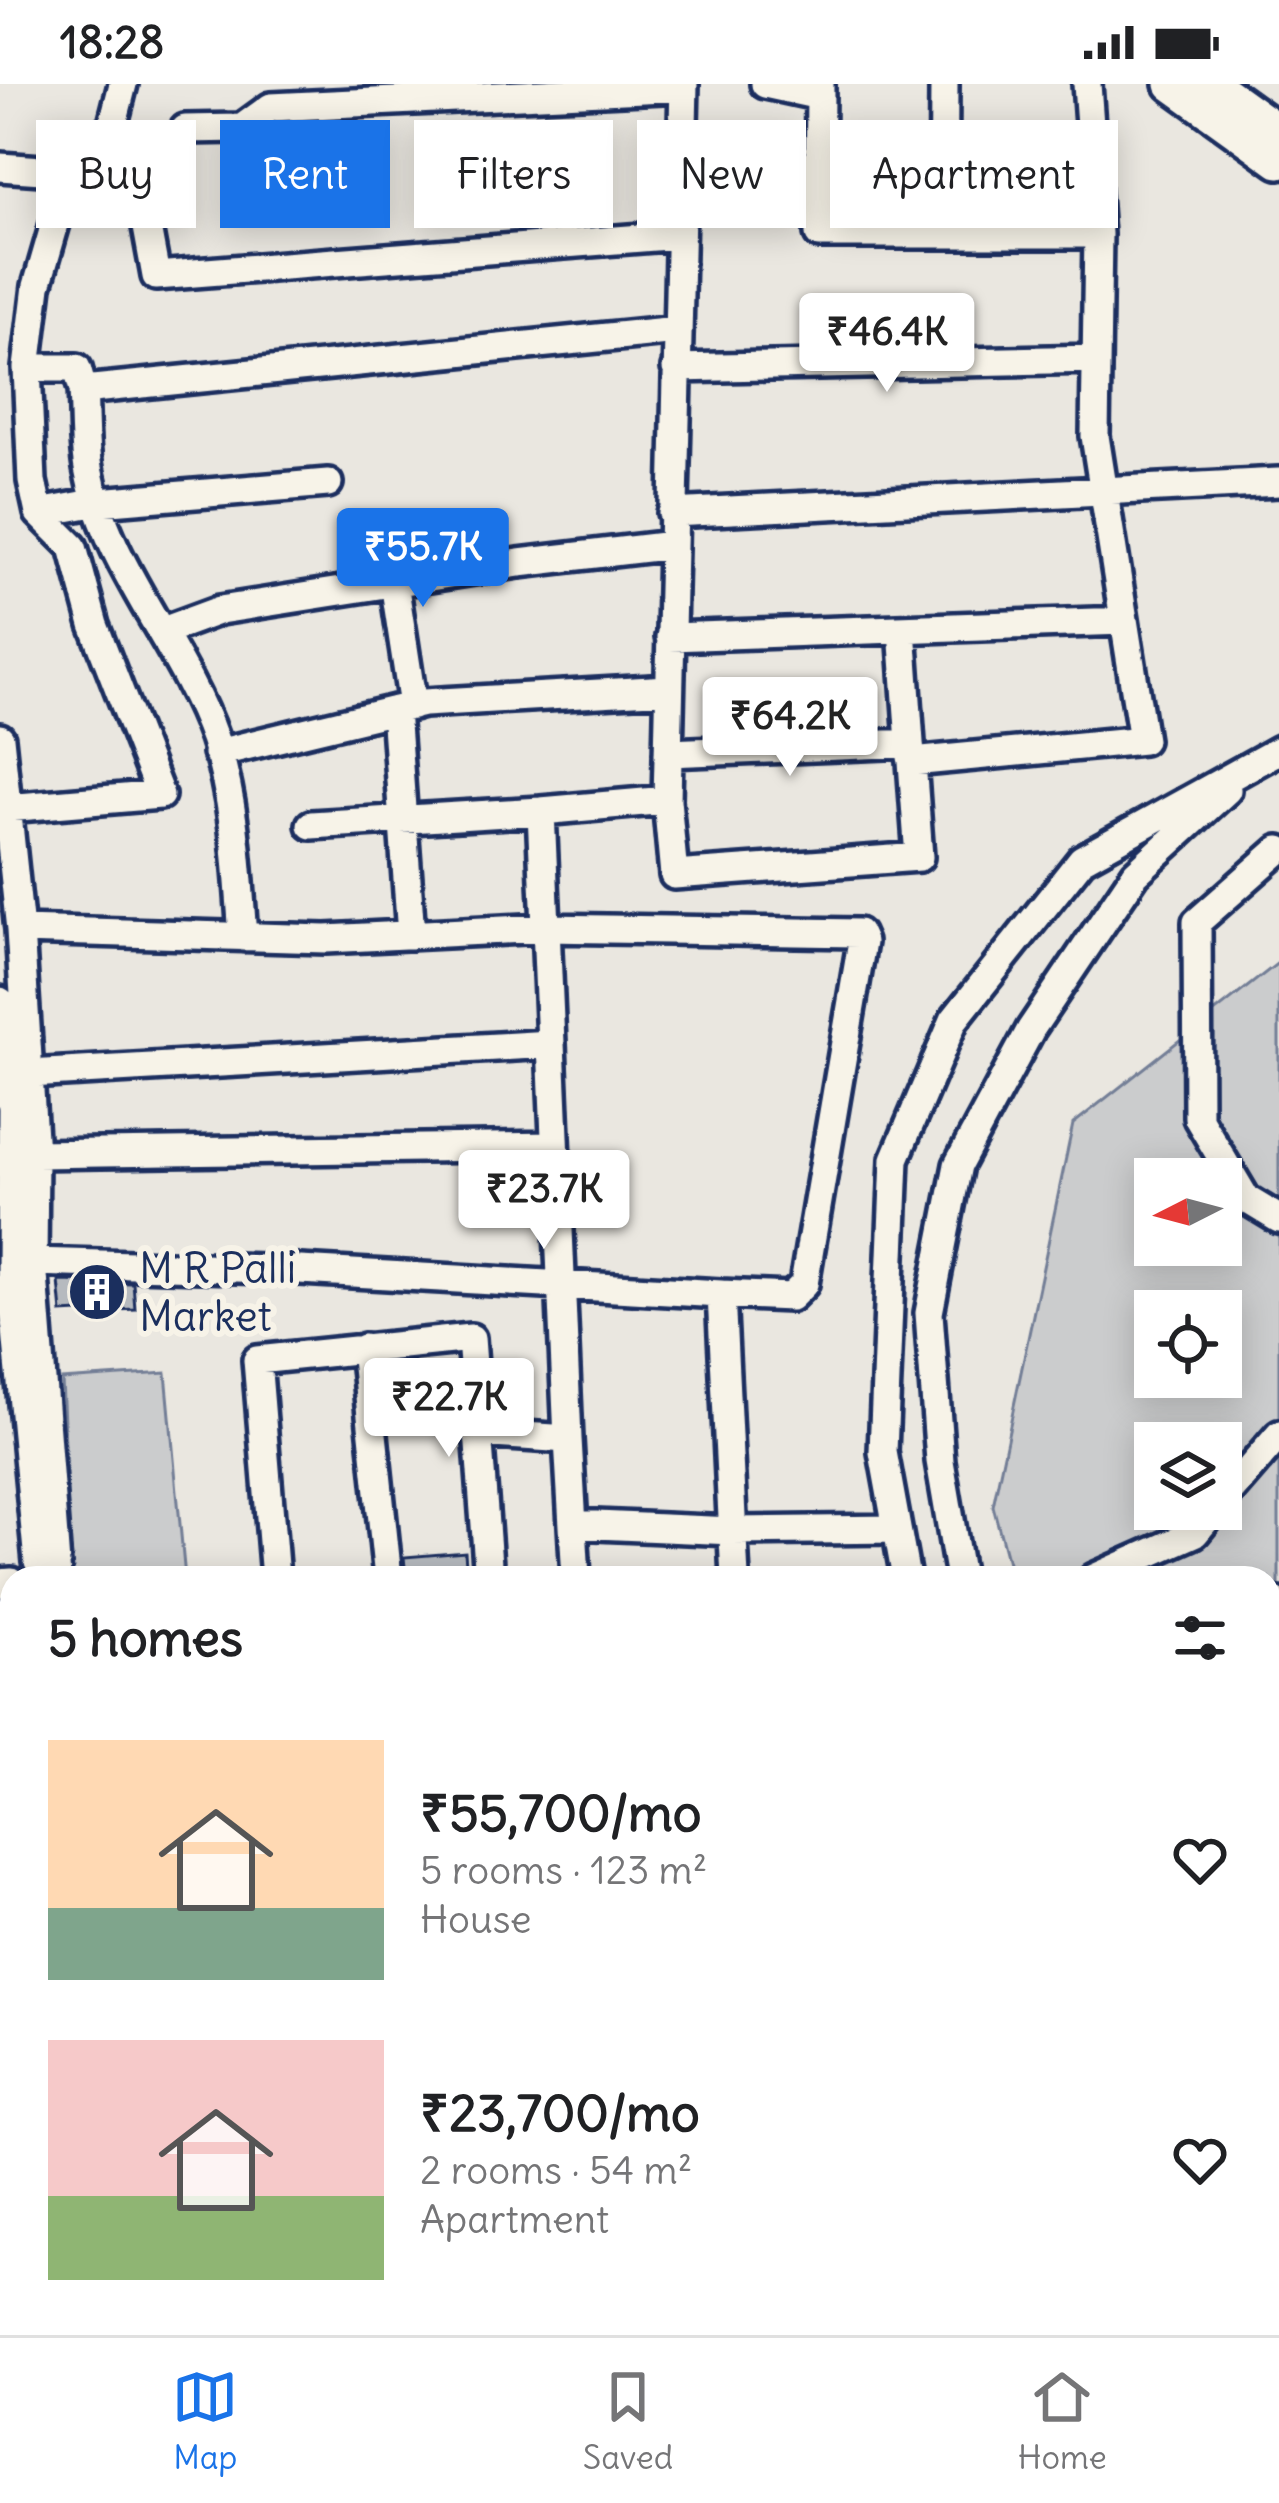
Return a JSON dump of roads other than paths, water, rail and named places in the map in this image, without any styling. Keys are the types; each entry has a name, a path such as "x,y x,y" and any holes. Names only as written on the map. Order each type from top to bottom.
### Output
{"main road":[{"path":"1172,84 1279,161"},
{"path":"1211,84 1279,132"}],"street":[{"path":"114,120 123,84"},
{"path":"765,84 820,90 819,234 1097,234"},
{"path":"943,234 944,84"},
{"path":"668,753 911,752 1144,740 1095,436 1097,234 1087,84"},
{"path":"196,129 242,128 271,107 459,91 684,86 667,800 674,875 919,857 902,628"},
{"path":"0,167 36,170"},
{"path":"7,808 160,795 94,625 73,547 39,513 32,481 27,368 37,286 54,228"},
{"path":"147,228 156,276 680,235"},
{"path":"83,390 677,330"},
{"path":"676,368 1096,359"},
{"path":"27,368 77,368 89,473 112,538 164,631 217,753 234,825 243,938"},
{"path":"672,513 1279,482"},
{"path":"39,513 99,502 328,483"},
{"path":"164,631 220,610 672,545"},
{"path":"394,582 404,708 411,935"},
{"path":"670,637 1124,621"},
{"path":"217,753 404,708 669,689"},
{"path":"1,747 20,930 34,1154 15,1260 55,1566"},
{"path":"904,1566 883,1452 895,1159 954,1020 1082,859 1270,755"},
{"path":"958,1566 940,1462 929,1313 958,1165 1030,1029 1136,873 1270,755"},
{"path":"311,825 667,800"},
{"path":"541,811 558,1285 575,1566"},
{"path":"1279,850 1197,922 1198,1118 1246,1199 1279,1219"},
{"path":"15,1260 791,1297 804,1284 862,942 850,930 545,928 243,938 20,930"},
{"path":"0,1001 12,1108 15,1260 38,1566"},
{"path":"29,1074 550,1044"},
{"path":"34,1154 553,1145"},
{"path":"722,1294 734,1566"},
{"path":"273,1566 257,1360 471,1338 488,1566"},
{"path":"364,1348 387,1566"},
{"path":"478,1433 568,1439"},
{"path":"1242,1478 1279,1435"},
{"path":"572,1524 733,1531 897,1529"},
{"path":"1121,1566 1198,1530"}],"place":[{"name":"M R Palli Market","path":"97,1292"}]}
